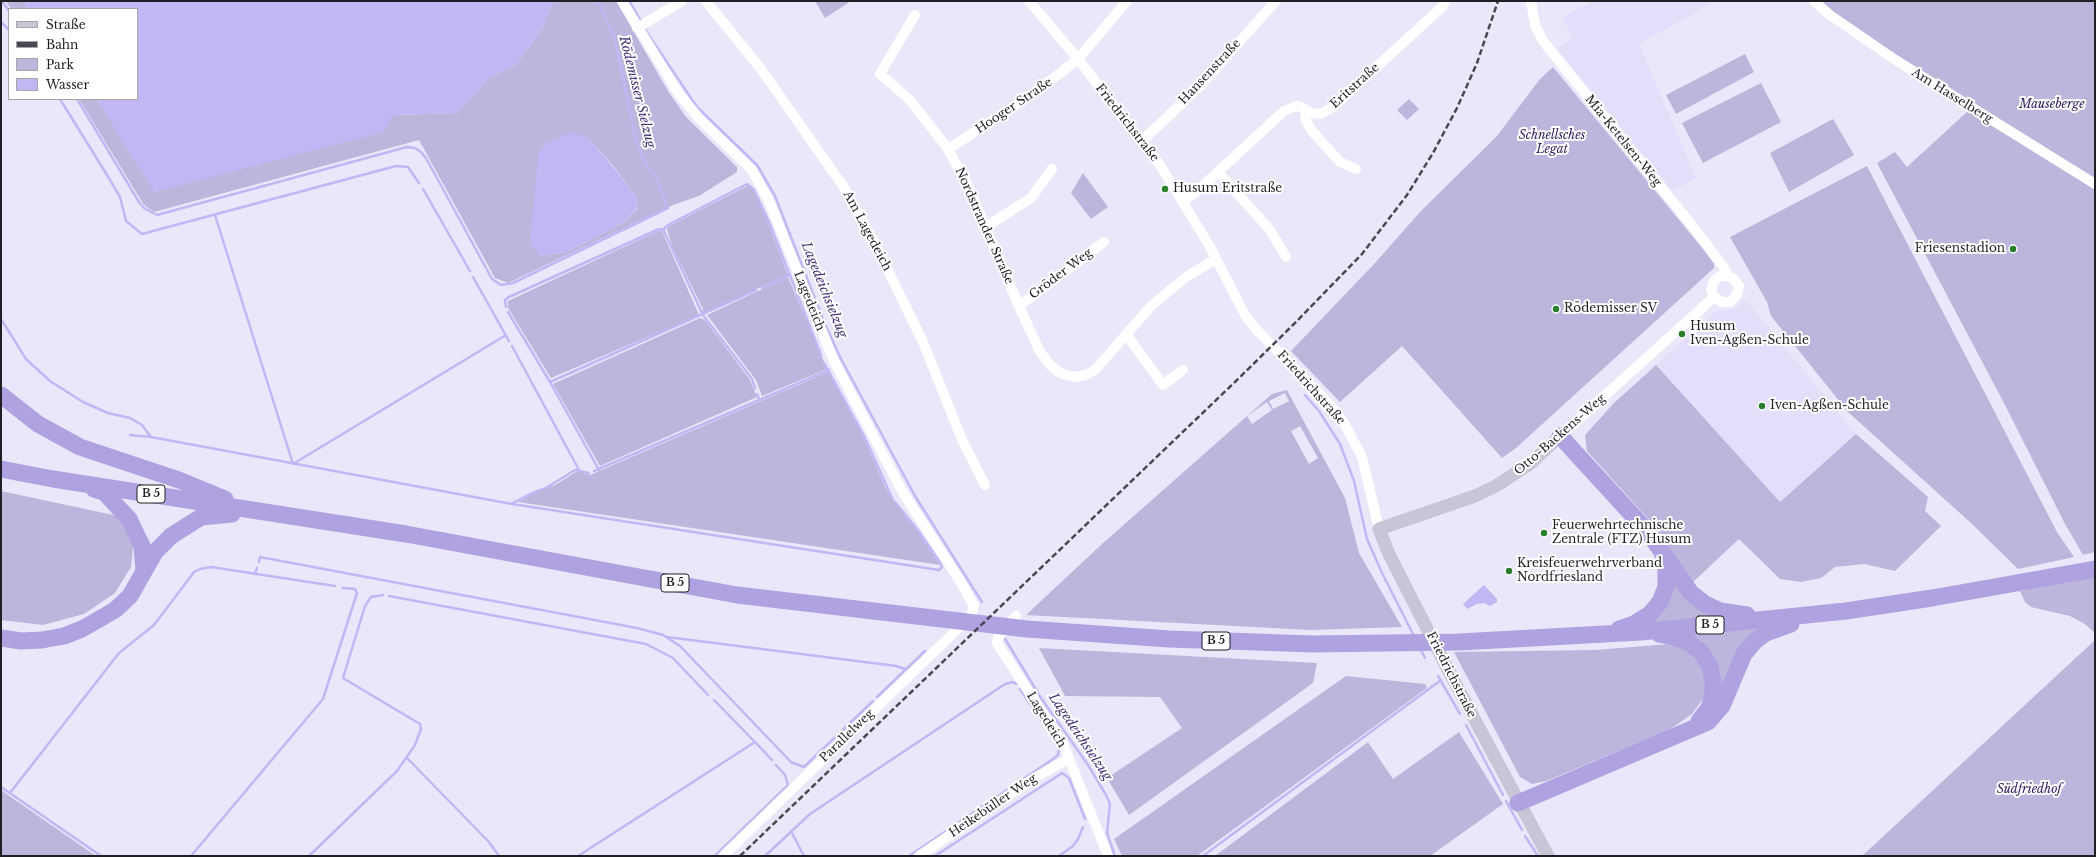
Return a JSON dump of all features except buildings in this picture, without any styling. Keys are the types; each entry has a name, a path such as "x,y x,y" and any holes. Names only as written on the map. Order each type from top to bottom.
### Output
{"highway":[{"path":"1,395 38,424 80,448 178,480 254,510"},
{"path":"1560,436 1648,532 1691,593 1705,604 1720,611 1738,615 1779,618"},
{"name":"B 5","path":"1,469 53,479 254,510 564,562 737,595 946,621 1027,629 1176,639 1313,644 1459,642 1602,635 1846,611 1932,598 2095,569"},
{"path":"53,479 104,492 118,505 129,519 140,540 144,555 144,571"},
{"path":"1,638 22,641 42,640 64,636 82,629 115,610 130,596 160,545 190,523 211,515 245,514 254,510"},
{"path":"1602,635 1634,624 1650,614 1660,602 1666,588 1666,568 1661,550"},
{"path":"1518,803 1708,722 1722,706 1744,654 1755,641 1766,633 1782,626 1846,611"},
{"path":"1641,632 1671,636 1688,642 1701,652 1710,666 1714,682 1713,694 1708,708 1693,729"}],"street":[{"name":"Lagedeich","path":"622,1 637,28 679,94 699,118 752,170 769,200 834,361 902,491 970,597 974,606 971,616"},
{"path":"637,28 682,1"},
{"name":"Am Lagedeich","path":"706,1 761,69 843,186 872,238 923,342 964,442 985,485"},
{"name":"Friedrichstraße","path":"1029,1 1078,59 1160,165 1216,259 1234,296 1255,328 1331,406 1354,439 1362,457 1373,508 1379,529 1389,554 1518,803 1548,856"},
{"name":"Hooger Straße","path":"948,149 1044,86 1078,59 1127,1"},
{"name":"Hansenstraße","path":"1142,141 1201,85 1276,1"},
{"name":"Eritstraße","path":"1182,201 1196,193 1284,111 1296,106 1311,113 1321,114 1333,107 1442,7 1445,1"},
{"name":"Mia-Ketelsen-Weg","path":"1531,1 1535,25 1543,41 1703,240 1728,276 1734,279 1738,286 1737,295 1730,302 1722,302 1714,297"},
{"name":"Am Hasselberg","path":"1814,1 1830,15 1894,59 2095,184"},
{"name":"Nordstrander Straße","path":"915,15 880,74 910,100 948,149 969,188 1040,352 1050,366 1062,374 1075,377 1086,374 1096,368 1126,334"},
{"path":"1305,109 1306,122 1312,131 1340,162 1356,169"},
{"path":"986,226 1031,198 1052,168"},
{"path":"1218,172 1270,230 1286,257"},
{"name":"Gröder Weg","path":"1019,306 1104,242"},
{"path":"1182,370 1163,385 1126,334 1168,291 1201,267 1216,259"},
{"path":"1714,297 1712,290 1714,281 1720,276 1728,276"},
{"name":"Otto-Backens-Weg","path":"1379,529 1475,496 1496,486 1531,463 1714,297"},
{"name":"Parallelweg","path":"723,856 971,616"},
{"name":"Lagedeich","path":"1016,616 998,638 997,644 1058,736 1108,856"},
{"name":"Heikebüller Weg","path":"919,856 1068,758"}],"shaded area":[{"path":"1593,1 1716,1 1639,44 1696,178 1673,191 1557,49 1572,37 1562,17"},
{"name":"Iven-Agßen-Schule","path":"1743,301 1748,303 1856,434 1780,502 1656,365 1716,311 1736,308"}],"green space":[{"path":"6,1 24,1 28,8 10,8"},
{"path":"554,1 616,1 668,91 686,117 737,167 737,172 699,196 673,205 508,283 495,278 419,140 154,212 144,205 80,100 98,100 155,192 393,115 457,113 489,78 517,64 542,28","holes":["587,137 615,168 636,197 637,209 624,222 567,252 539,256"]},
{"path":"815,1 851,1 825,18"},
{"name":"Mauseberge","path":"1816,1 2095,1 2095,183 1895,58"},
{"path":"1745,54 1754,72 1676,114 1666,95"},
{"name":"Schnellsches Legat","path":"1553,67 1703,249 1714,264 1714,268 1516,448 1502,458 1402,346 1340,402 1291,351 1375,263 1420,212 1497,136 1540,79"},
{"path":"1761,83 1781,122 1703,163 1682,123"},
{"path":"1409,99 1419,109 1407,120 1397,110"},
{"path":"1968,111 2095,189 2095,552 2083,555 2065,524 2005,405 1877,163 1895,152 1907,167"},
{"path":"1833,119 1854,155 1789,192 1770,153"},
{"path":"1867,166 2057,532 2074,557 2018,569 1971,523 1848,412 1771,316 1767,302 1730,237"},
{"path":"1083,173 1108,207 1091,219 1071,193"},
{"path":"747,186 753,189 788,275 703,313 703,309 672,246 667,229 669,226"},
{"path":"658,231 662,231 699,315 551,378 508,308 508,301"},
{"path":"788,277 827,369 762,396 756,380 707,315"},
{"path":"700,318 705,320 750,380 757,397 600,466 553,384"},
{"path":"1656,365 1780,502 1856,434 1928,497 1925,511 1941,526 1895,571 1864,564 1835,567 1821,578 1801,582 1780,579 1739,539 1692,583 1658,530 1587,451 1585,435 1614,403"},
{"path":"828,372 860,430 887,491 916,529 940,565 518,502 530,495 557,484 577,471 590,475"},
{"path":"1287,390 1345,498 1359,553 1402,627 1310,630 1026,615 1102,544 1247,416 1272,394","holes":["1285,393 1289,401 1273,409 1269,401","1267,402 1272,410 1252,424 1247,416","1300,426 1318,458 1309,464 1291,431"]},
{"path":"1,491 118,516 134,540 131,567 115,593 84,614 43,625 1,620"},
{"path":"1672,573 1726,618 1640,627"},
{"path":"2095,575 2095,633 2085,624 2070,616 2031,607 2025,602 2020,591"},
{"path":"1768,625 1726,690 1677,634"},
{"name":"Südfriedhof","path":"2094,641 2095,856 1862,856"},
{"path":"1669,644 1684,649 1695,657 1705,669 1707,693 1692,714 1669,730 1546,781 1532,784 1520,777 1454,652 1595,650"},
{"path":"1039,648 1317,663 1313,683 1129,815 1107,778 1182,728 1160,697 1065,696"},
{"path":"1346,676 1425,684 1427,688 1197,856 1122,856 1114,839"},
{"path":"1459,732 1503,804 1430,856 1215,856 1368,742 1393,779"},
{"path":"1,790 8,795 96,856 1,856"}],"water":[{"path":"24,1 554,1 542,28 517,64 489,78 457,113 393,115 384,132 154,192 98,100 138,100 138,8 28,8"},
{"path":"571,132 587,137 615,169 636,197 637,208 624,222 567,252 540,256 530,244 538,155 545,144"},
{"path":"1484,585 1497,599 1497,602 1490,606 1484,603 1477,604 1467,609 1463,604"}],"waterway":[{"path":"2,1 8,10"},
{"name":"Rödemisser Sielzug","path":"598,1 615,40 635,136 646,165 657,179 668,208"},
{"name":"Lagedeichsielzug","path":"629,1 642,23"},
{"path":"1,22 8,29"},
{"name":"Lagedeichsielzug","path":"644,28 697,107 757,165 775,196 824,322 840,357 915,496 982,602"},
{"path":"61,100 120,197 126,221 142,234 396,166 408,167 419,183"},
{"path":"78,100 139,202 144,208 157,215 407,147 415,148 426,158 492,279 501,285 513,283 668,208"},
{"path":"506,307 505,300 509,297 659,229 663,230 668,225 747,184 754,190 769,222 821,355"},
{"path":"423,189 470,271"},
{"path":"215,215 293,464 506,335"},
{"name":"Rödemisser Sielzug","path":"663,229 703,315 752,379 755,388"},
{"path":"762,288 789,275"},
{"path":"473,277 509,341"},
{"path":"550,382 756,290"},
{"path":"508,312 550,382 599,470"},
{"path":"1,319 26,359 50,381 83,402 108,413 130,418 142,425 151,437 512,504 939,570 942,567 941,564 917,529 895,502"},
{"path":"512,346 579,470"},
{"path":"824,363 864,436 892,498"},
{"path":"594,471 829,370"},
{"name":"Rödemisser Sielzug","path":"757,394 759,399"},
{"path":"1305,395 1319,411 1340,444 1354,481 1367,539 1382,573 1414,636"},
{"path":"130,435 151,437"},
{"path":"513,503 546,488 575,470 589,473"},
{"path":"259,562 260,557 637,628 663,635 680,646 791,762 804,767 873,701"},
{"path":"10,793 119,653 154,625 194,572 211,567 335,586"},
{"path":"255,574 257,568"},
{"path":"191,856 323,699 357,593 355,589 343,588"},
{"path":"309,856 397,771 415,745 421,729 420,724 343,678 365,606 371,597 383,595"},
{"path":"389,596 646,644 673,658 708,695"},
{"path":"667,637 896,666 905,669"},
{"name":"Lagedeichsielzug","path":"1004,637 1041,698 1088,765 1106,795 1110,804 1107,833 1115,856"},
{"path":"1420,648 1425,658"},
{"path":"877,697 925,651"},
{"path":"1438,676 1460,714"},
{"path":"1203,856 1441,680"},
{"path":"765,856 810,814 1005,684 1013,682 1016,684"},
{"path":"1020,689 1041,720"},
{"path":"714,700 755,742"},
{"path":"1466,725 1503,795"},
{"path":"909,856 1053,759 1058,755 1059,749 1055,741"},
{"path":"578,856 755,742 772,760"},
{"path":"407,758 489,842 499,856"},
{"path":"715,856 788,785 785,775 776,765"},
{"path":"935,856 1062,773 1069,778 1085,819"},
{"path":"1,787 101,856"},
{"path":"1506,801 1522,830"},
{"path":"1059,856 1073,846 1083,827"},
{"path":"791,831 804,856"},
{"path":"1525,836 1538,856"}],"railway":[{"path":"740,856 1236,381 1362,254 1407,195 1433,153 1457,108 1477,63 1498,1"}],"place":[{"name":"Husum Eritstraße","path":"1165,189"},
{"name":"Friesenstadion","path":"2013,249"},
{"name":"Rödemisser SV","path":"1556,309"},
{"name":"Husum Iven-Agßen-Schule","path":"1682,334"},
{"name":"Iven-Agßen-Schule","path":"1762,406"},
{"name":"Feuerwehrtechnische Zentrale (FTZ) Husum","path":"1544,533"},
{"name":"Kreisfeuerwehrverband Nordfriesland","path":"1509,571"}]}
